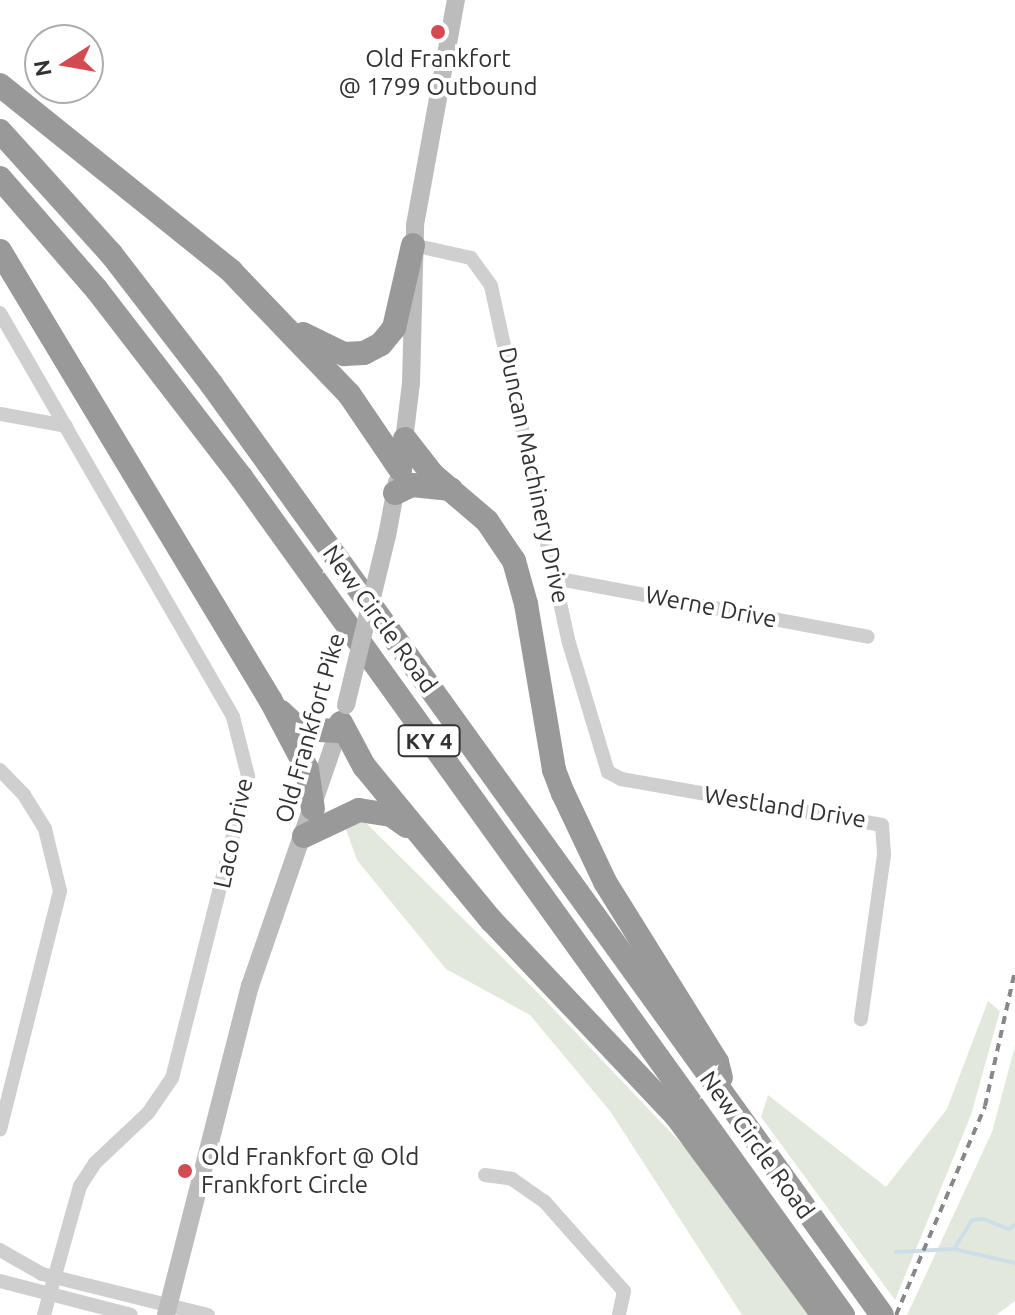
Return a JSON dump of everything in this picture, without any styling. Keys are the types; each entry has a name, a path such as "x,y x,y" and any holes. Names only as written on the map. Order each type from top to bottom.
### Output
{"highway":[{"path":"0,85 231,271 349,394 398,481 451,489"},
{"name":"New Circle Road","path":"0,131 112,255 212,385 727,1104 882,1315"},
{"name":"New Circle Road","path":"0,178 97,290 241,477 843,1315"},
{"path":"286,327 344,354 370,351 394,328 413,245"},
{"path":"0,251 271,701 307,769 313,809"},
{"path":"405,439 451,489 487,521 517,568 554,770 605,882 717,1062 727,1104"},
{"path":"271,701 299,729 341,720 364,766 418,835 491,920 677,1117 823,1315"},
{"path":"304,836 350,811 373,809 391,815 418,835"}],"main road":[{"name":"Old Frankfort Pike","path":"168,1310 250,986 304,836 341,720 387,536 405,439 411,383 413,245 426,144 456,0"}],"street":[{"name":"Duncan Machinery Drive","path":"413,245 471,258 491,286 554,578 599,757"},
{"name":"Laco Drive","path":"0,313 233,717 248,776 172,1078 148,1113 95,1163 80,1186 44,1315"},
{"path":"0,414 66,426"},
{"name":"Werne Drive","path":"554,578 868,637"},
{"name":"Westland Drive","path":"599,757 608,772 621,779 882,825 884,855 861,1019"},
{"path":"0,770 24,795 45,829 60,891 0,1130"},
{"path":"485,1175 512,1179 544,1201 624,1291 619,1315"},
{"path":"0,1250 28,1269"},
{"path":"0,1267 28,1269 168,1310 208,1315"},
{"path":"0,1281 131,1315"}],"shaded area":[{"path":"343,821 366,823 541,996 717,1181 820,1315 742,1315 610,1111 530,1015 446,969 357,860"},
{"path":"988,1001 1000,1011 971,1115 895,1300 761,1117 768,1095 886,1187 947,1109"},
{"path":"1015,1046 1015,1301 996,1315 907,1315 992,1132"}],"waterway":[{"path":"954,1249 972,1220 983,1219 1009,1229 1015,1225"},
{"path":"896,1252 954,1249 1015,1263"}],"railway":[{"path":"896,1315 985,1106 1015,971"}],"place":[{"name":"Old Frankfort @ 1799 Outbound","path":"438,32"},
{"name":"Old Frankfort @ Old Frankfort Circle","path":"185,1171"}]}
